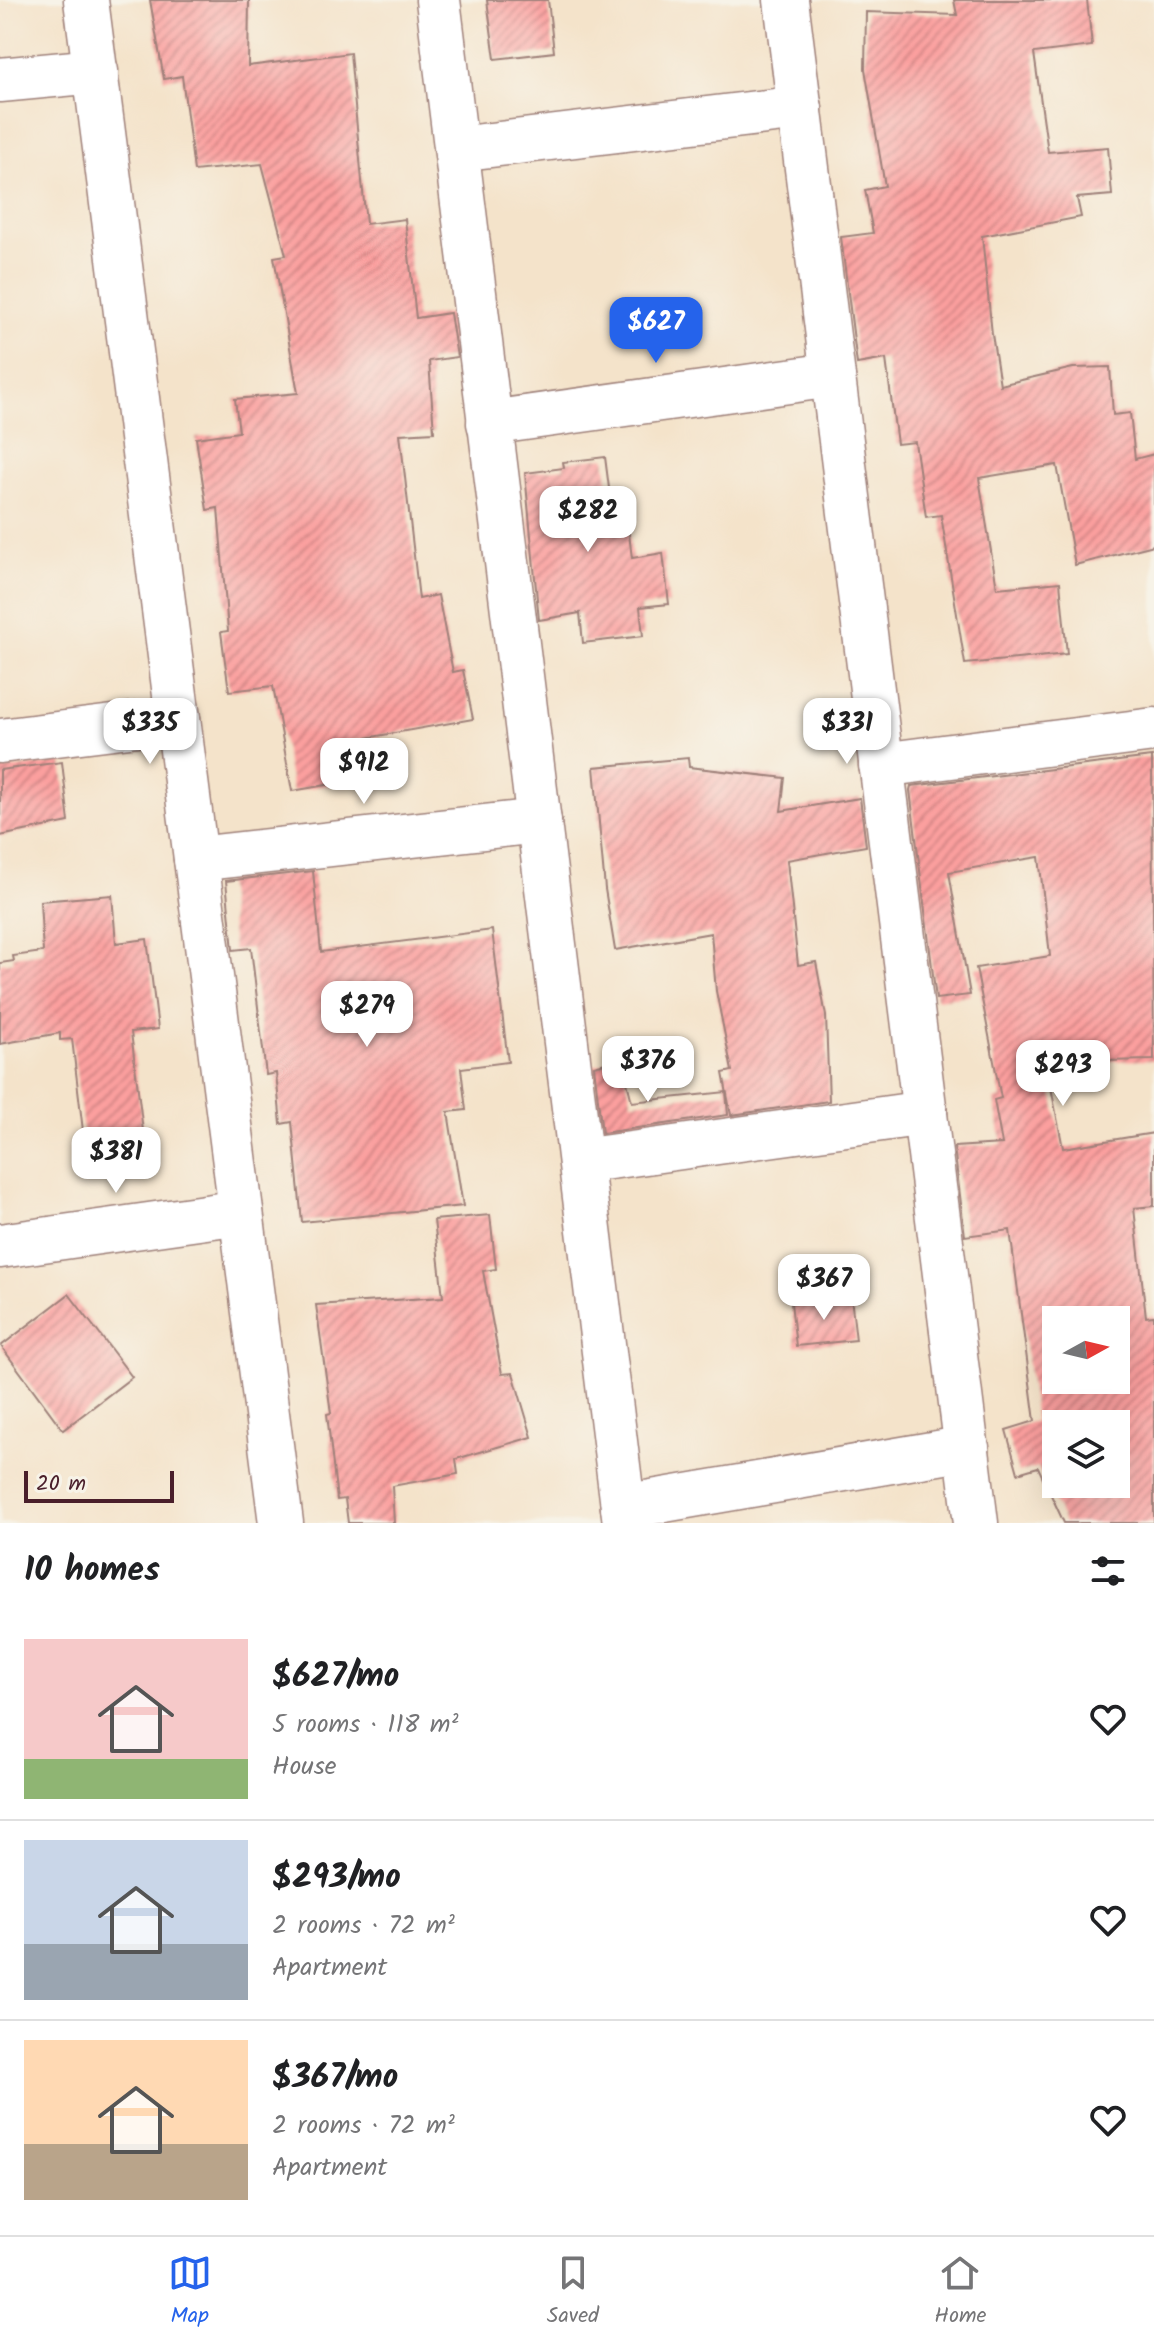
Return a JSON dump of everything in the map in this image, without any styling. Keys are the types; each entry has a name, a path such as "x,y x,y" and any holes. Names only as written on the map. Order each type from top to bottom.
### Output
{"street":[{"path":"86,0 241,1212 274,1522"},
{"path":"438,0 624,1515 967,1448"},
{"path":"786,0 976,1523"},
{"path":"0,80 96,71"},
{"path":"457,149 800,108"},
{"path":"489,423 832,375"},
{"path":"0,741 178,719"},
{"path":"881,765 1154,730"},
{"path":"196,859 539,821"},
{"path":"581,1161 925,1113"},
{"path":"0,1246 241,1212"}],"building":[{"path":"150,0 249,0 248,66 350,53 366,224 405,219 416,318 450,313 457,357 429,361 434,432 400,434 419,599 438,595 453,672 463,670 473,719 338,743 344,782 292,791 273,686 229,691 221,632 228,631 218,508 207,510 196,438 239,432 235,399 298,393 274,257 286,255 262,164 194,171 182,76 164,79"},
{"path":"487,0 548,0 554,52 495,59"},
{"path":"954,0 1087,0 1092,46 1034,53 1048,152 1108,147 1112,195 1077,198 1081,217 982,236 992,334 1000,385 1073,368 1110,367 1113,415 1130,413 1135,459 1154,454 1154,545 1075,565 1057,465 979,478 997,588 1060,582 1067,654 965,664 941,515 926,517 915,442 897,444 886,359 857,364 841,237 873,233 865,190 885,186 865,69 866,12 957,15"},
{"path":"605,457 614,527 628,526 632,558 663,553 669,604 640,607 643,636 583,643 580,613 539,620 525,473 564,468 563,462"},
{"path":"1152,757 1154,1060 1046,1062 1063,1148 1154,1133 1154,1206 1134,1208 1146,1317 1154,1316 1154,1523 1064,1523 1052,1498 1130,1498 1130,1410 1042,1410 1042,1476 1038,1467 1018,1473 1006,1430 1035,1421 1010,1230 965,1236 954,1147 1002,1144 994,1100 1001,1098 976,968 1050,956 1039,857 949,872 970,995 936,999 911,786"},
{"path":"688,758 689,767 785,778 781,811 860,798 866,846 787,860 798,965 816,962 826,1016 829,1101 731,1115 723,1073 732,1071 716,991 711,933 615,950 605,889 594,767"},
{"path":"62,762 69,822 0,836 0,770"},
{"path":"313,871 321,952 492,930 508,1062 461,1068 466,1110 448,1112 463,1206 302,1222 292,1122 281,1124 276,1073 266,1075 251,948 233,950 226,881"},
{"path":"112,895 116,943 147,939 158,1029 131,1032 146,1156 87,1164 72,1039 60,1040 60,1033 0,1044 0,963 14,961 13,956 43,952 40,901"},
{"path":"621,1059 632,1102 726,1092 728,1115 602,1133 594,1066"},
{"path":"490,1215 496,1269 483,1271 502,1374 513,1373 532,1437 456,1459 458,1474 392,1486 394,1523 348,1523 345,1499 337,1500 327,1414 331,1413 316,1305 443,1297 434,1220"},
{"path":"69,1294 132,1377 63,1430 1,1346"},
{"path":"851,1297 856,1340 796,1346 791,1303"}]}
